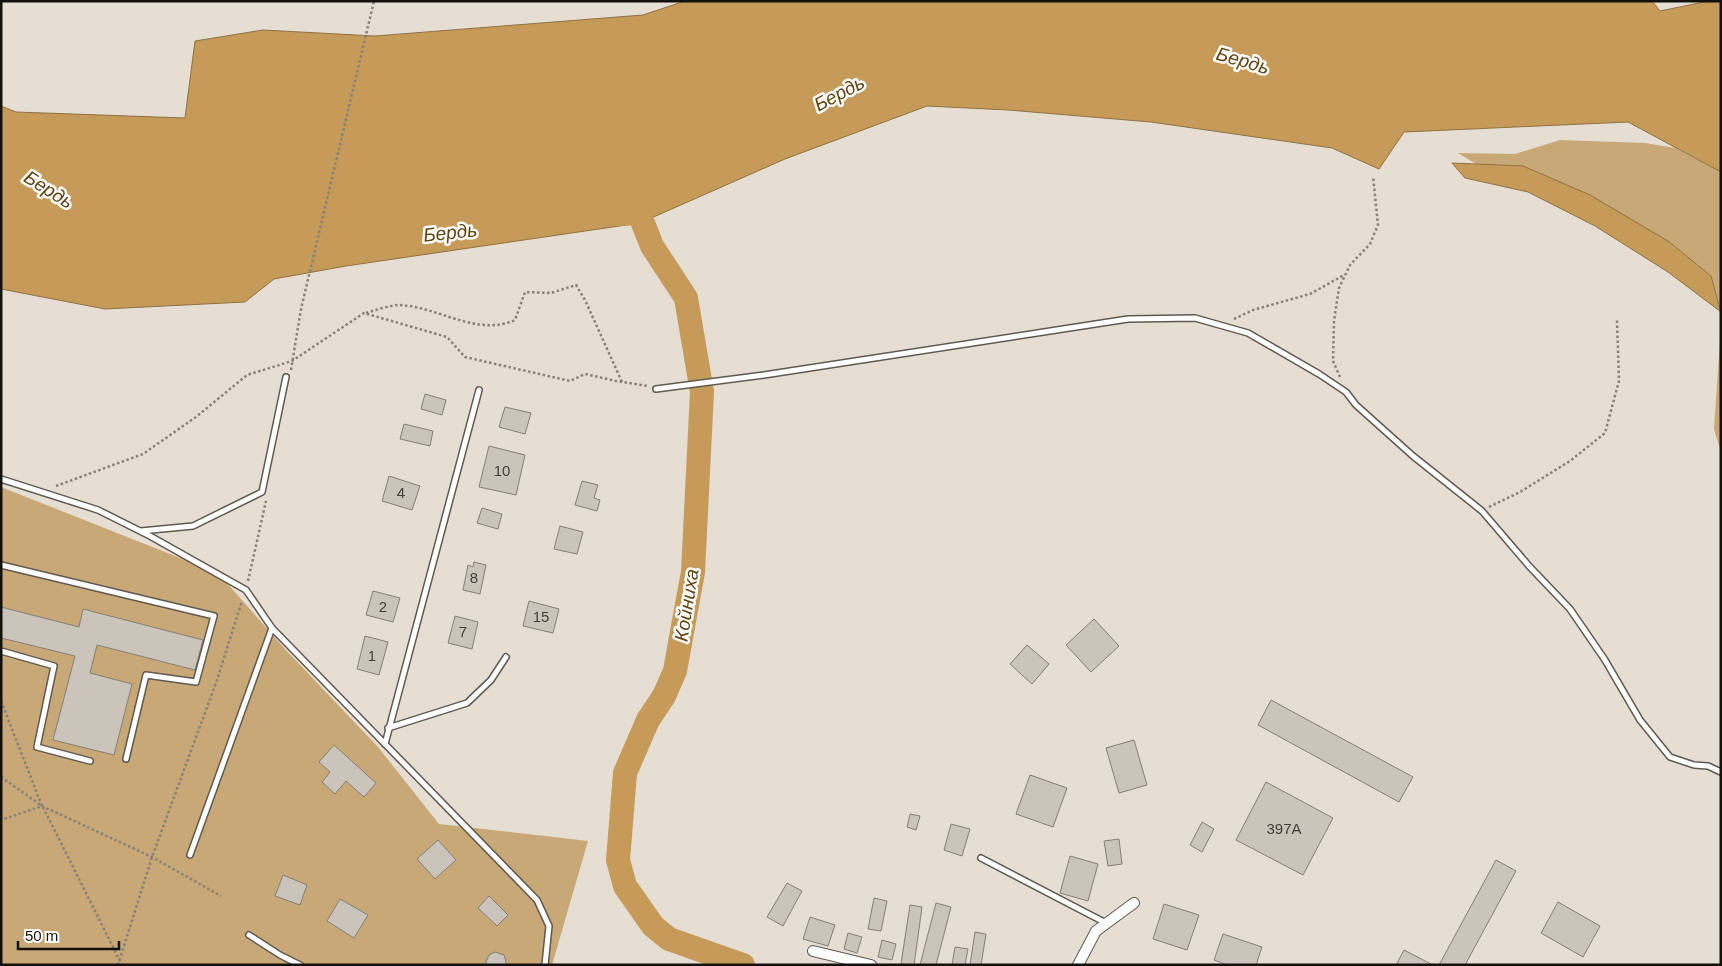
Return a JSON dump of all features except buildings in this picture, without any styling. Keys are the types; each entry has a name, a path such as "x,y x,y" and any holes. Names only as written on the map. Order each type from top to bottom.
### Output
{"street":[{"path":"1078,965 1096,931 1134,903"},
{"path":"813,951 871,965"}],"lane":[{"path":"656,390 1128,319 1195,318 1248,333 1346,392 1356,405 1413,456 1482,511 1529,566 1570,609 1605,660 1640,720 1670,757 1694,765 1708,766 1721,772"},
{"path":"141,531 193,526 262,492 286,377"},
{"path":"384,744 479,390"},
{"path":"1,479 98,510 141,531 246,590 272,628 537,900 549,926 546,965"},
{"path":"1,565 214,616 196,682 146,675 126,759"},
{"path":"190,855 272,628"},
{"path":"1,652 54,666 36,746 90,761"},
{"path":"388,728 467,703 491,680 506,657"},
{"path":"981,858 1107,923"},
{"path":"249,935 280,955 300,965"}],"path":[{"path":"291,370 301,309 374,2"},
{"path":"1346,392 1333,361 1334,321 1339,288 1350,265 1370,244 1378,225 1373,176"},
{"path":"1220,325 1253,310 1310,294 1346,274"},
{"path":"42,491 143,454 196,417 248,375 292,361 364,313 399,305 437,312 473,324 503,325 515,320 525,292 552,293 576,285 585,300 622,382"},
{"path":"364,313 447,337 465,357 570,381 585,374 642,384 656,390"},
{"path":"1482,511 1520,492 1570,461 1605,433 1619,382 1617,320"},
{"path":"120,965 152,857 216,683 246,590 267,496"},
{"path":"1,701 42,806 120,960"},
{"path":"1,777 42,806 152,857 221,896"},
{"path":"1,820 42,806"}],"shaded area":[{"path":"1560,140 1645,143 1675,148 1721,172 1721,309 1711,276 1668,241 1523,166 1478,165 1458,153 1515,154"},
{"path":"1721,327 1721,452 1714,429"},
{"path":"1,487 218,573 285,649 378,747 439,824 588,841 552,965 1,965"}],"water":[{"name":"Бердь","path":"685,1 1652,1 1660,11 1709,1 1721,1 1721,172 1628,122 1404,132 1379,169 1332,148 1151,122 1008,110 927,106 785,159 640,223 346,266 274,279 245,302 105,309 1,289 1,106 16,112 185,118 195,41 263,30 375,36 643,15"},
{"path":"1452,163 1523,166 1590,195 1668,241 1711,276 1721,312 1668,272 1595,226 1528,192 1465,178"}],"waterway":[{"name":"Койниха","path":"618,214 639,213 652,246 686,298 702,392 693,572 675,671 664,696 648,720 625,773 618,860 625,886 653,926 669,939 743,965"}]}
